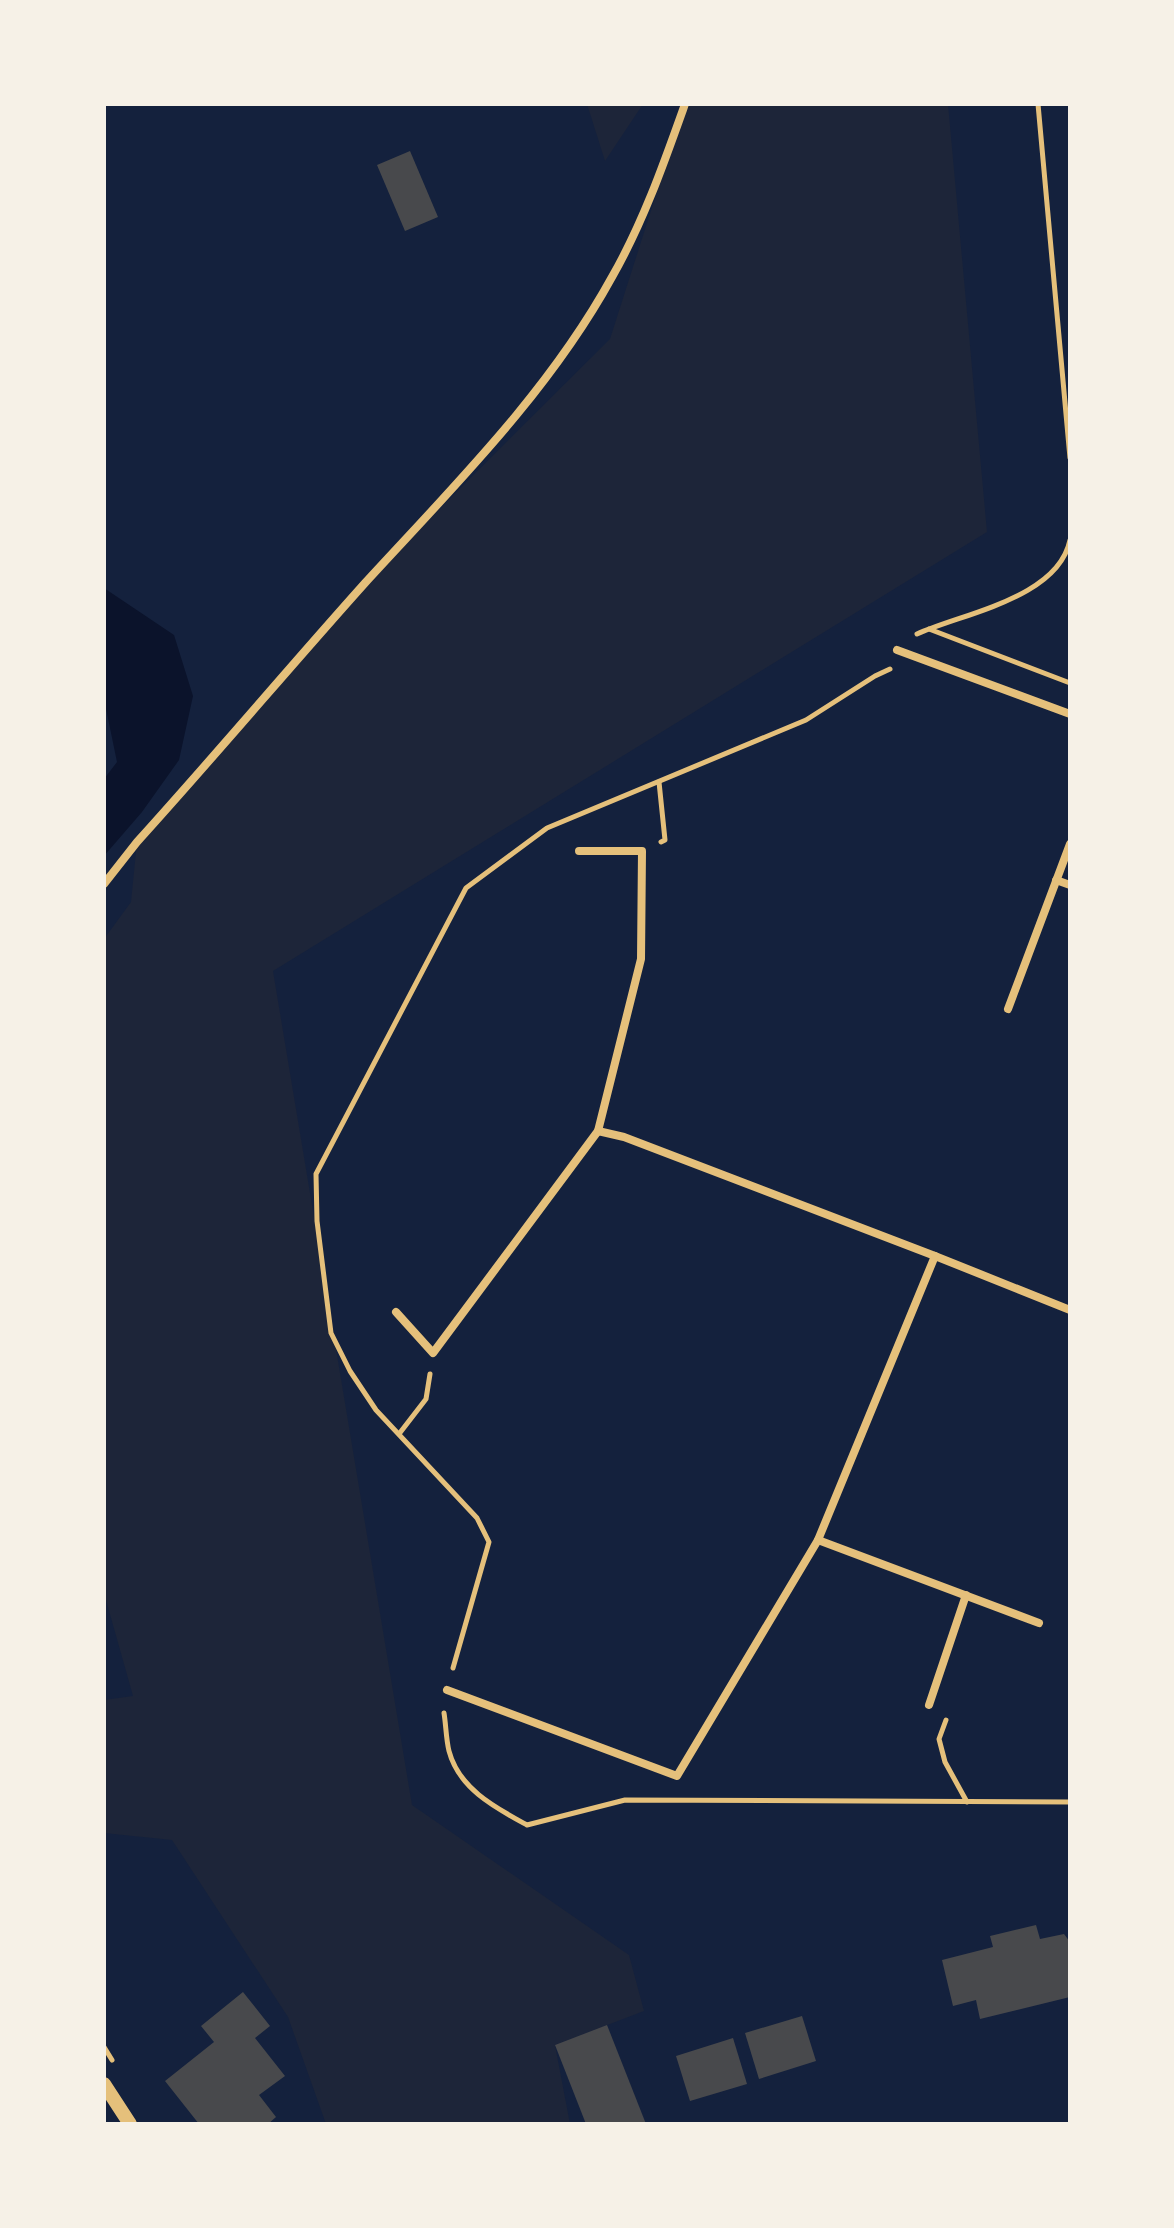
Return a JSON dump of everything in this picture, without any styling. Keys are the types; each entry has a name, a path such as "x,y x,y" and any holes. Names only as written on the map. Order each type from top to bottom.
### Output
{"street":[{"path":"104,884 137,842 363,585 466,473 558,362 612,277 661,173 685,104"},
{"path":"897,650 1070,714"},
{"path":"1008,1009 1070,844"},
{"path":"396,1312 433,1353 598,1131 641,959 642,851 579,851"},
{"path":"1056,880 1070,885"},
{"path":"598,1131 624,1137 1070,1310"},
{"path":"447,1690 677,1776 818,1540 935,1256"},
{"path":"818,1540 1039,1623"},
{"path":"929,1705 966,1595"},
{"path":"104,2084 130,2124"}],"path":[{"path":"1038,104 1070,458"},
{"path":"1070,540 1067,556 1039,585 899,641 892,668 806,720 547,828 466,888 316,1174 317,1221 331,1333 350,1371 368,1397 477,1518 489,1542 443,1705 450,1754 466,1782 485,1802 527,1825 625,1800 1070,1802"},
{"path":"928,629 1070,683"},
{"path":"642,851 665,840 659,782"},
{"path":"399,1434 426,1399 433,1353"},
{"path":"929,1705 948,1712 939,1739 945,1762 968,1803"}],"shaded area":[{"path":"587,104 643,104 605,161"},
{"path":"685,104 948,104 987,532 273,971 412,1805 629,1955 644,2011 555,2045 570,2124 326,2124 288,2017 172,1840 104,1833 104,1700 133,1696 104,1593 104,939 131,902 137,842 363,585 610,339"},
{"path":"104,588 174,635 193,696 179,760 142,812 104,856 104,779 117,762 104,699"}],"building":[{"path":"410,151 438,217 405,231 377,165"},
{"path":"1036,1925 1040,1939 1064,1934 1070,1942 1070,1997 980,2019 976,2000 953,2006 942,1960 993,1947 990,1936"},
{"path":"243,1992 270,2026 255,2038 285,2076 259,2095 276,2117 268,2124 199,2124 165,2081 214,2042 201,2026"},
{"path":"802,2016 816,2061 759,2079 745,2033"},
{"path":"607,2025 646,2124 586,2124 555,2045"},
{"path":"733,2038 747,2084 690,2101 676,2056"}]}
